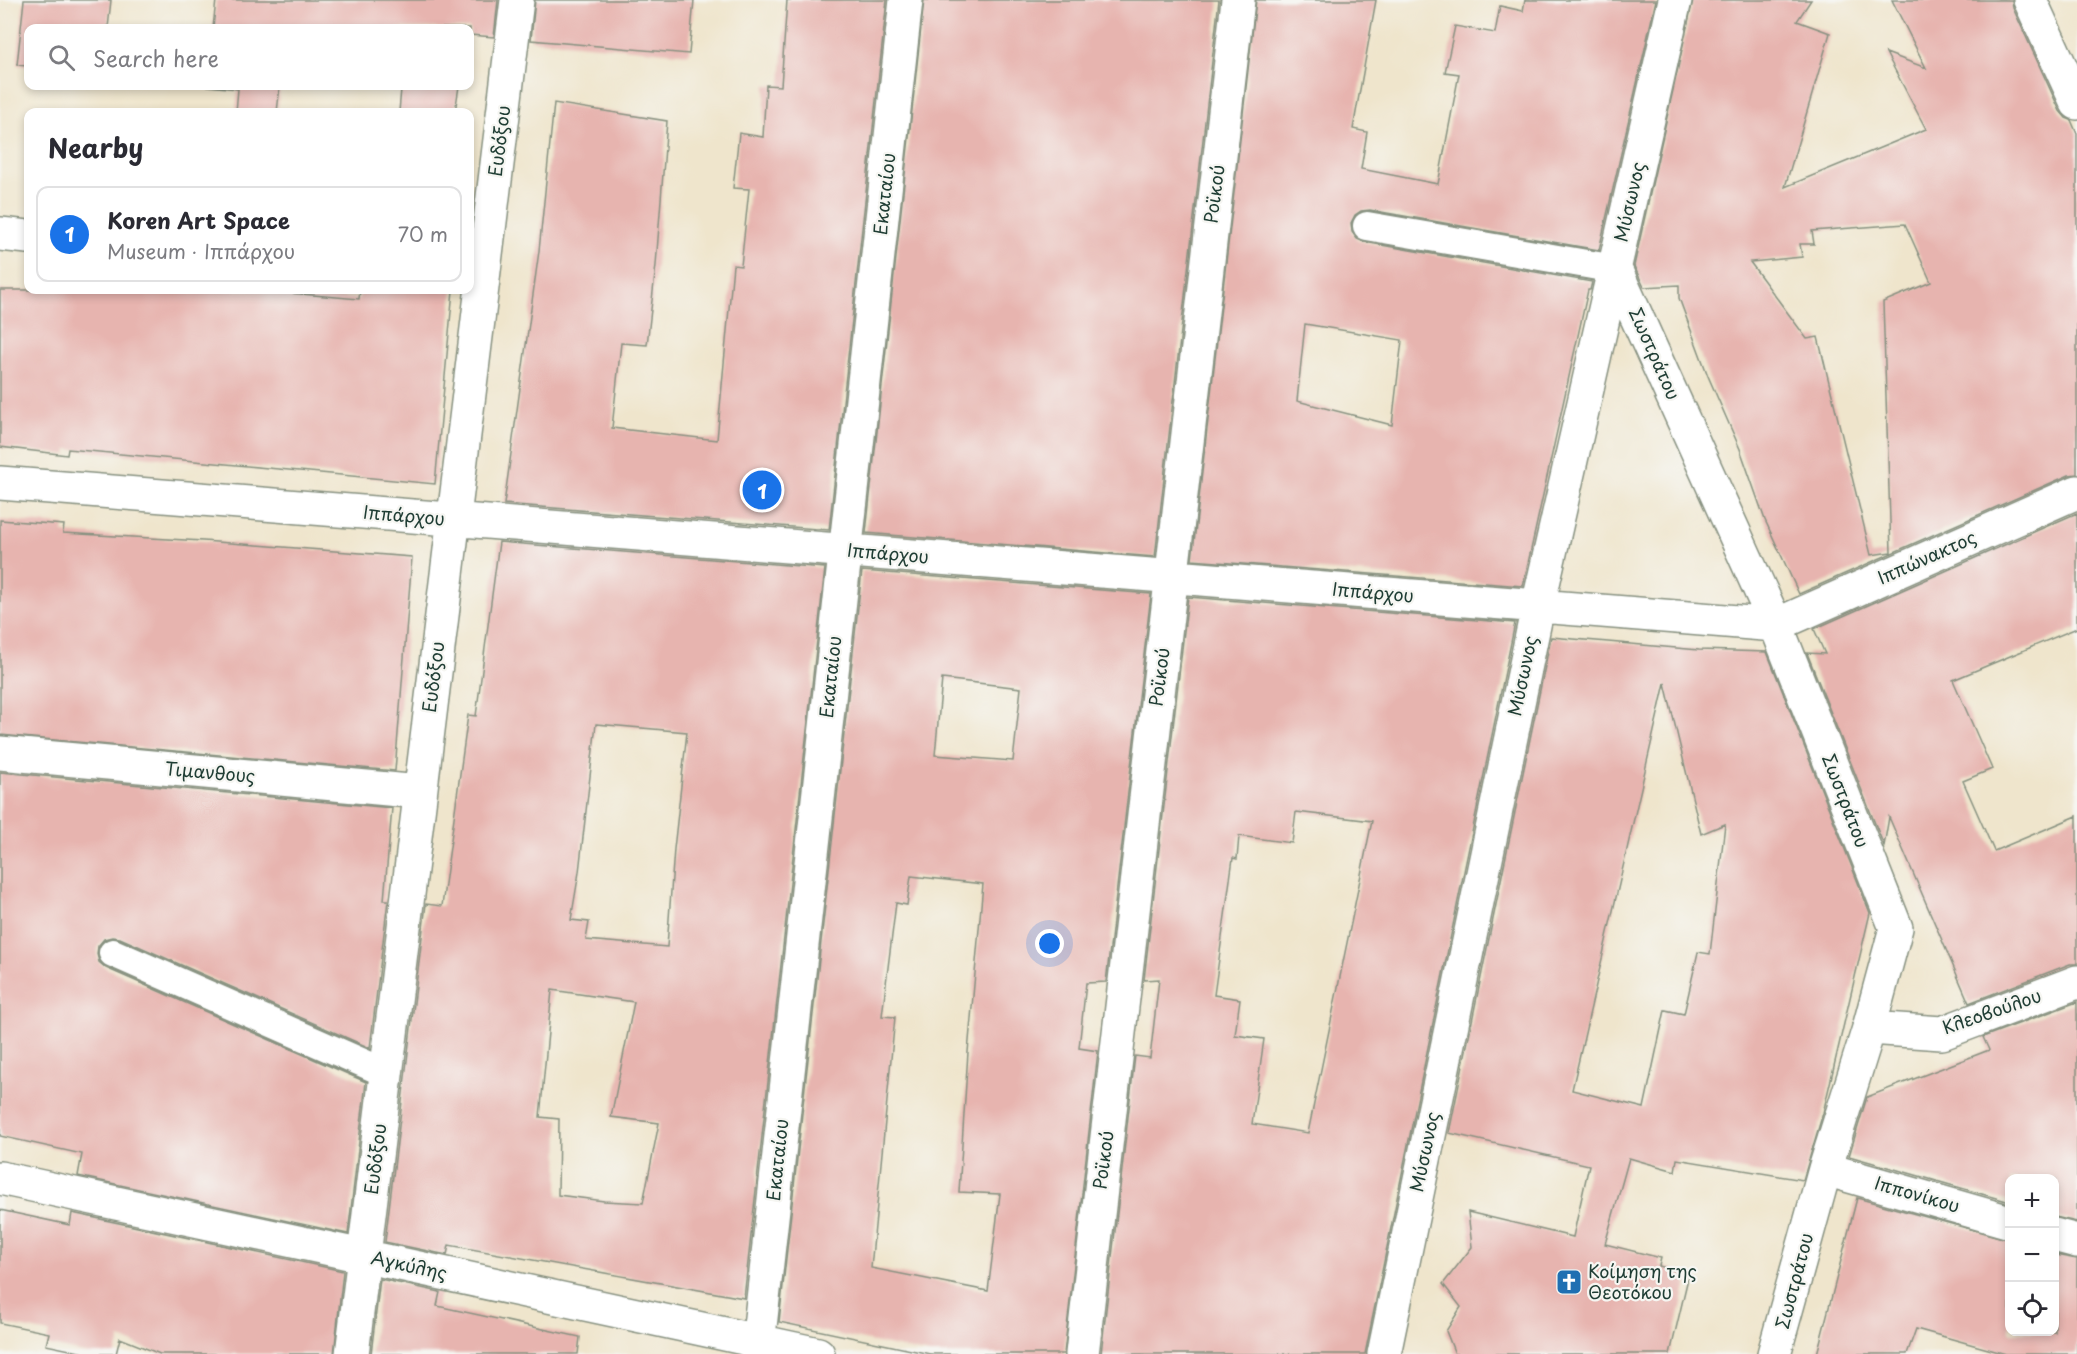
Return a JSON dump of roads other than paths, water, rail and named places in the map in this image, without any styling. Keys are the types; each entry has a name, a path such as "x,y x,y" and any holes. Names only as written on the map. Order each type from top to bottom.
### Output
{"street":[{"name":"Ευδόξου","path":"352,1354 517,0"},
{"name":"Εκαταίου","path":"758,1348 906,0"},
{"name":"Ροϊκού","path":"1082,1354 1238,0"},
{"name":"Μύσωνος","path":"1384,1354 1538,606 1675,0"},
{"path":"2030,0 2077,103"},
{"path":"0,234 24,237"},
{"name":"Σωστράτου","path":"1615,268 1776,625 1896,928 1869,1028 1825,1168 1774,1354"},
{"name":"Ιππάρχου","path":"0,483 1776,625"},
{"name":"Ιππώνακτος","path":"1776,625 2077,492"},
{"name":"Τιμανθους","path":"0,753 420,792"},
{"name":"Κλεοβούλου","path":"1869,1028 1942,1033 2077,982"},
{"name":"Ιππονίκου","path":"1825,1168 2005,1221"},
{"name":"Αγκύλης","path":"0,1178 364,1257 758,1348 818,1354"},
{"path":"2059,1236 2077,1241"}],"lane":[{"path":"1367,226 1615,268"},
{"path":"113,953 386,1073"}],"place":[{"name":"Koren Art Space","path":"762,490"},
{"name":"Κοίμηση της Θεοτόκου","path":"1569,1282"}]}
